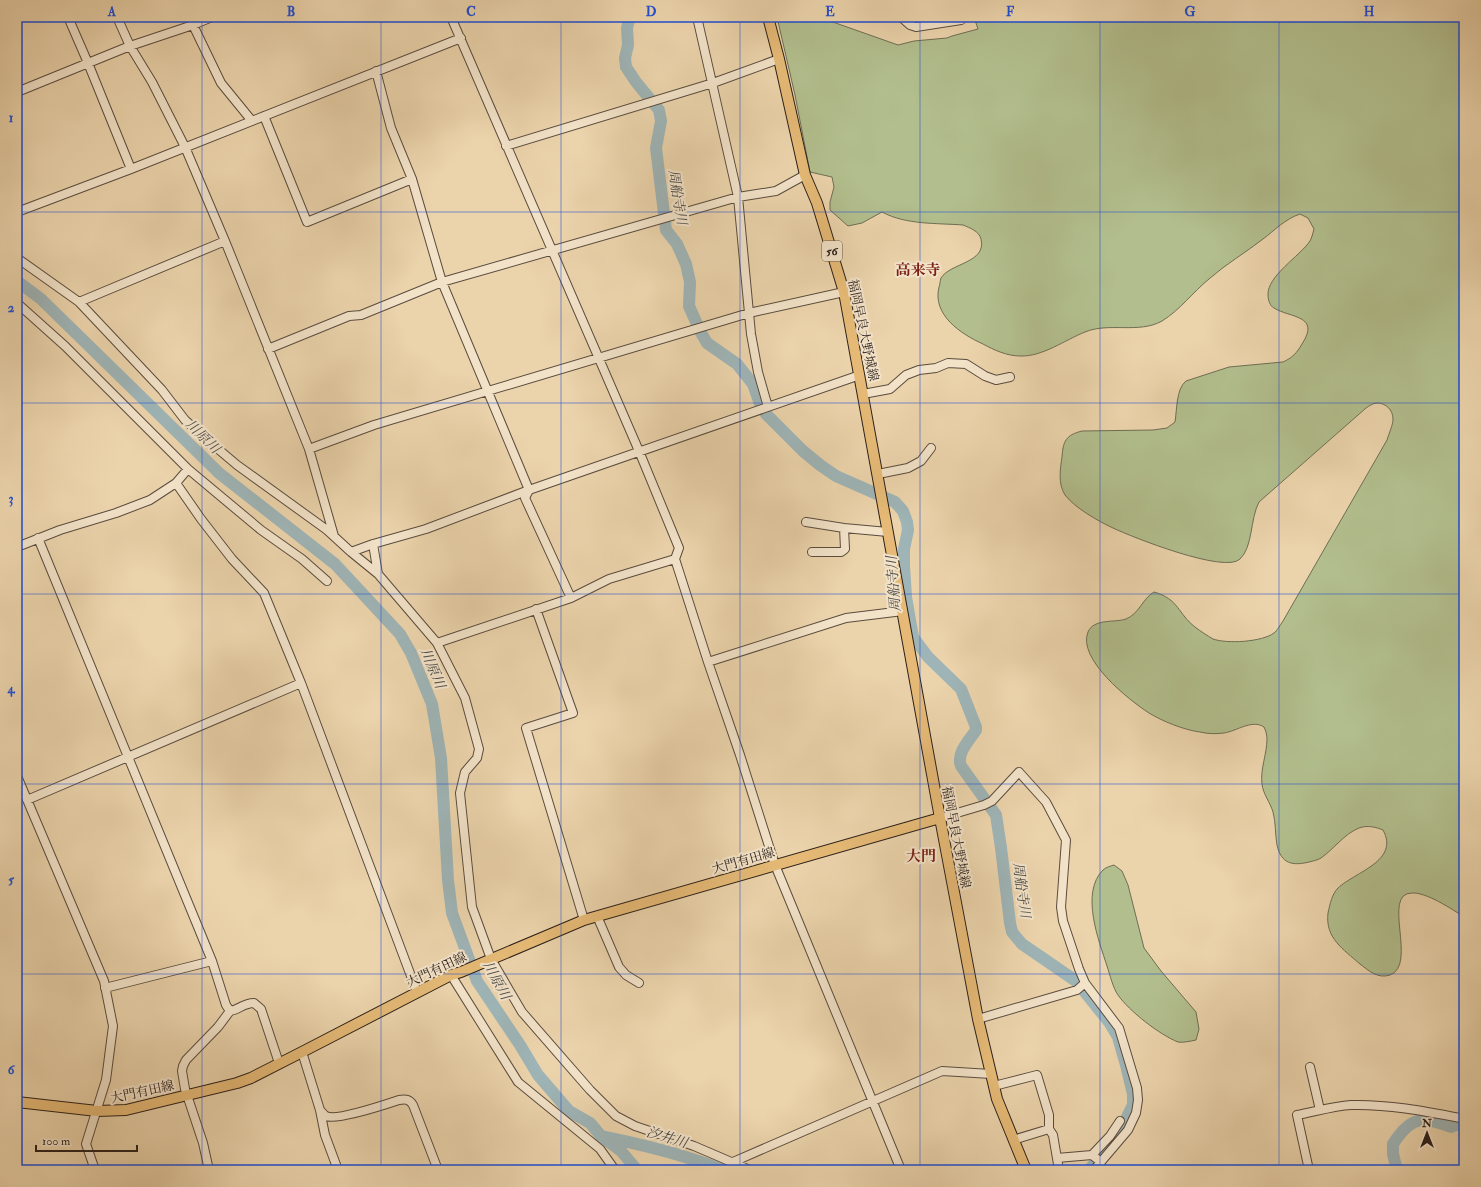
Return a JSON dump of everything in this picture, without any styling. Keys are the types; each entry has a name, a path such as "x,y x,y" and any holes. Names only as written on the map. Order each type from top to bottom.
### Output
{"main road":[{"name":"福岡早良大野城線","path":"768,17 805,175 817,203 844,292 978,1019 1002,1115 1026,1170"},
{"name":"大門有田線","path":"17,1102 97,1111 126,1110 237,1083 251,1078 417,992 487,960 584,920 940,818"}],"street":[{"path":"68,17 131,169"},
{"path":"117,17 130,46 152,82 184,147 225,241 308,449 334,537"},
{"path":"17,92 130,46 193,25 212,17"},
{"path":"451,17 639,451 679,548 675,559 775,865 901,1170"},
{"path":"697,17 738,197 751,334 758,372 768,407"},
{"path":"901,17 910,25 916,27 961,20"},
{"path":"193,25 221,83 252,120"},
{"path":"17,212 131,169 461,38"},
{"path":"506,146 712,84 779,59"},
{"path":"376,71 391,128 412,179 442,282 529,490 525,498 571,598"},
{"path":"264,116 307,222 412,179"},
{"path":"268,349 349,316 361,314 442,282 738,197 776,191 805,175"},
{"path":"79,302 225,241"},
{"path":"17,258 79,302 162,390 185,420 205,438 237,465 312,518 378,574 437,643 465,698 478,749 478,758 465,772 460,793 472,907 487,960 522,1012 590,1090 616,1116 635,1126 694,1146 750,1170"},
{"path":"308,449 374,425 749,313 844,292"},
{"path":"17,303 65,346 188,469 261,530 302,559 327,581"},
{"path":"863,394 890,389 906,375 919,370 936,368 948,363 966,364 985,376 996,380 1010,378"},
{"path":"351,552 426,529 529,490 860,375"},
{"path":"878,474 908,468 921,461 931,448"},
{"path":"17,547 38,538 150,500 176,483 188,469"},
{"path":"176,483 201,519 232,559 264,593 301,683 417,992"},
{"path":"806,522 844,528 888,532"},
{"path":"812,552 841,552 845,549 844,528"},
{"path":"38,538 212,962 226,1005 230,1011"},
{"path":"373,544 378,574"},
{"path":"437,643 571,598 609,579 675,559"},
{"path":"536,609 573,713 526,728 584,920"},
{"path":"708,662 846,618 903,610"},
{"path":"27,800 301,683"},
{"path":"940,818 988,803 1019,772 1046,802 1058,822 1066,840 1067,850 1061,907 1063,921 1085,983 1119,1028 1137,1088 1138,1100 1136,1113 1128,1130 1097,1159 1057,1158"},
{"path":"17,776 101,974 113,1026 106,1080 86,1144 95,1170"},
{"path":"597,916 619,967 626,975 639,983"},
{"path":"105,988 212,962"},
{"path":"456,974 518,1082 600,1149 615,1170"},
{"path":"978,1019 1076,990 1085,983"},
{"path":"209,1170 203,1143 185,1089 182,1071 183,1066 230,1011 248,1003 257,1005 261,1009 279,1063"},
{"path":"302,1052 320,1110 325,1135 338,1170"},
{"path":"1310,1067 1320,1110"},
{"path":"733,1162 942,1071 991,1074"},
{"path":"994,1086 1037,1075 1049,1115 1048,1129 1053,1135 1059,1170"},
{"path":"320,1110 325,1116 328,1117 342,1116 406,1099 413,1105 438,1170"},
{"path":"1309,1170 1297,1115 1349,1105 1370,1105 1462,1118"},
{"path":"1094,1170 1097,1159 1120,1120"},
{"path":"1013,1140 1048,1129"}],"green space":[{"path":"777,17 826,17 830,21 898,45 914,41 947,38 978,29 974,17 1464,17 1464,917 1424,895 1412,893 1403,896 1399,904 1401,958 1398,969 1390,975 1382,976 1374,974 1363,967 1336,942 1329,929 1328,922 1328,913 1336,890 1373,865 1381,858 1386,850 1387,841 1383,830 1371,827 1359,828 1349,834 1321,858 1298,864 1288,862 1281,856 1277,845 1275,820 1262,784 1262,773 1267,739 1264,727 1255,724 1244,726 1229,732 1215,734 1194,731 1173,725 1160,719 1129,699 1107,678 1097,666 1090,654 1087,643 1088,632 1091,628 1100,623 1130,617 1154,592 1169,599 1178,607 1189,622 1213,639 1235,642 1253,640 1269,636 1274,633 1283,621 1387,440 1393,421 1393,416 1390,410 1380,403 1373,404 1366,408 1259,502 1244,554 1240,559 1231,562 1216,562 1198,558 1158,546 1113,528 1094,518 1069,500 1063,491 1060,482 1063,447 1066,440 1072,434 1082,431 1153,430 1167,428 1175,422 1180,389 1186,381 1229,367 1283,362 1296,353 1307,335 1308,328 1306,323 1295,316 1273,307 1268,299 1268,295 1269,288 1278,274 1310,241 1314,229 1308,218 1300,214 1285,222 1215,274 1169,317 1153,325 1134,328 1094,329 1077,335 1045,351 1028,356 1015,356 1001,352 975,340 958,329 944,315 938,297 941,278 952,269 967,262 979,253 981,239 976,232 963,225 911,221 882,212 862,223 848,226 830,210 830,202 834,187 832,177 810,172 795,95"},
{"path":"1114,865 1122,871 1128,885 1144,948 1161,971 1196,1012 1199,1029 1196,1040 1178,1042 1163,1034 1145,1022 1129,1008 1115,989 1096,931 1092,904 1096,880 1104,869"}],"waterway":[{"name":"周船寺川","path":"630,17 627,28 628,45 625,58 626,67 659,110 661,121 656,148 666,230 677,244 686,264 690,282 689,306 700,331 707,343 737,364 753,384 761,407 766,414 803,451 836,476 895,502 903,511 908,530 904,549 906,597 913,637 928,657 961,689 976,727 976,730 960,756 960,761 961,766 996,815 1012,932 1022,944 1076,981 1109,1022 1118,1037 1133,1094 1133,1105 1117,1137 1089,1170"},
{"name":"川原川","path":"17,281 41,299 219,473 335,564 400,634 411,653 432,704 441,758 448,880 452,913 477,981 520,1045 538,1075 569,1111 590,1123 602,1137 621,1151 637,1170"},
{"name":"周船寺川","path":"1397,1170 1393,1154 1393,1144 1399,1135 1412,1123 1425,1120 1441,1123 1451,1127 1461,1123 1464,1119"},
{"name":"汐井川","path":"605,1137 665,1151 722,1170"}],"district":[{"name":"高来寺","path":"918,270"},
{"name":"大門","path":"921,856"}]}
